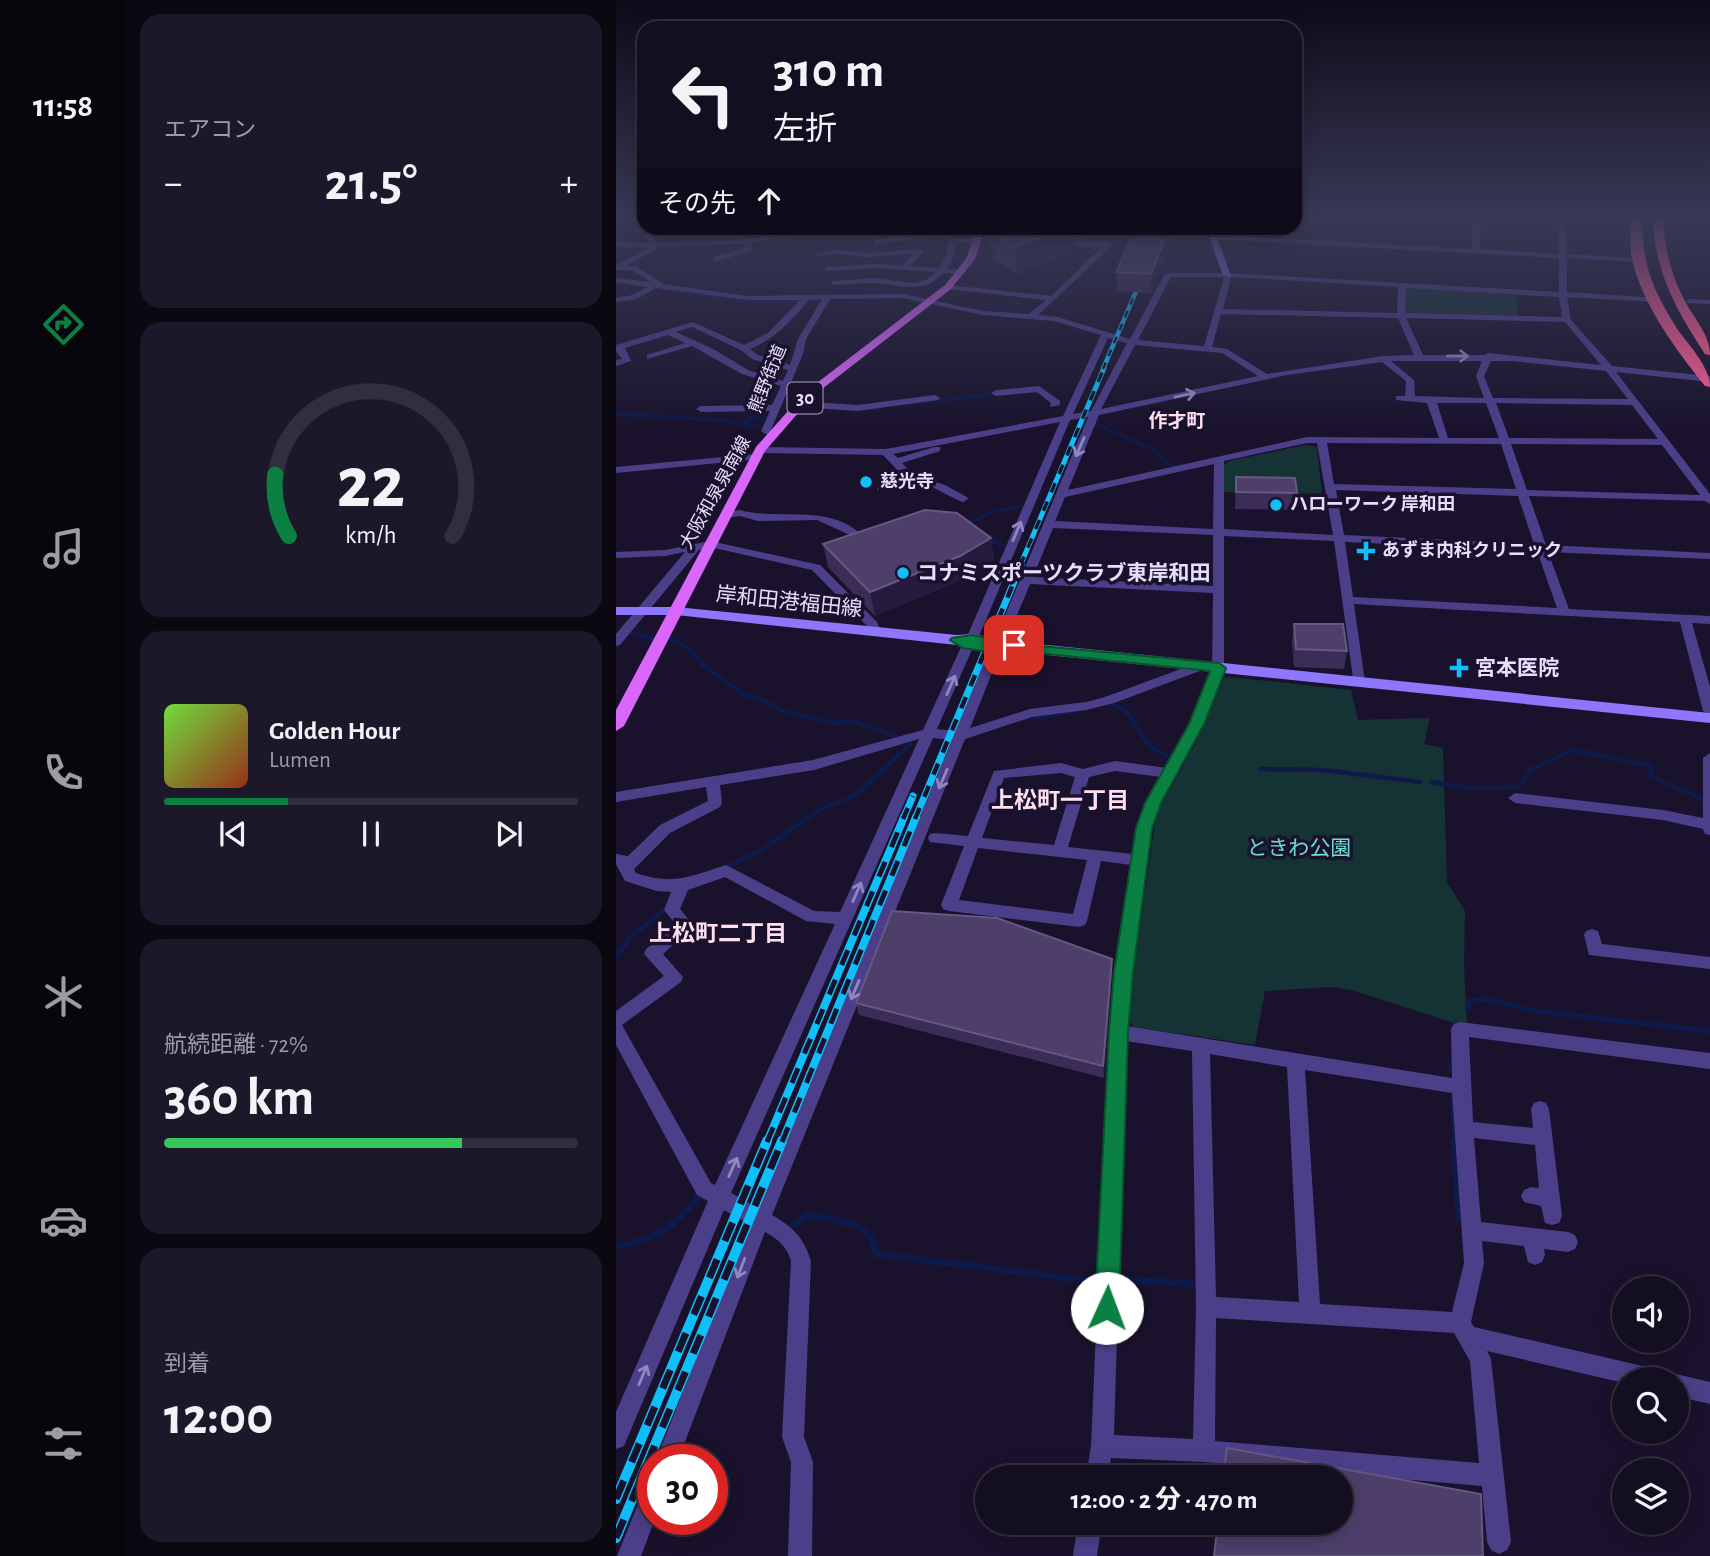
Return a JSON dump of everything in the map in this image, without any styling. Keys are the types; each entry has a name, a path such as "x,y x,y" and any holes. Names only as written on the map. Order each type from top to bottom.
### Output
{"highway":[{"path":"1650,288 1685,351 1709,376"},
{"path":"1661,288 1680,327 1709,376"},
{"path":"1672,288 1682,309 1710,351"},
{"path":"1684,288 1710,337"}],"main road":[{"name":"大阪和泉泉南線","path":"616,726 724,515 758,453 772,434 799,404 840,369 933,302 947,288"}],"street":[{"path":"616,300 634,297 651,288"},
{"path":"670,288 748,298 903,296 984,313 1055,319 1132,342 1208,347 1224,351 1267,378"},
{"name":"熊野街道","path":"772,434 766,431 802,339 829,298 832,288"},
{"path":"953,288 1052,299"},
{"path":"1031,317 1064,288"},
{"path":"673,1444 760,1221 1059,495 1096,412 1160,288"},
{"path":"1208,347 1224,288"},
{"path":"1402,288 1401,316 1419,356"},
{"path":"1431,288 1656,300"},
{"path":"1563,288 1567,320 1609,368 1709,499"},
{"path":"744,348 759,343 778,331 805,299"},
{"path":"1689,301 1710,302"},
{"path":"1218,311 1567,320"},
{"path":"616,363 627,361 618,347 693,324 744,348 755,357 792,369"},
{"path":"667,331 745,372 785,384"},
{"path":"616,1438 719,1198 1105,335"},
{"path":"650,357 692,342"},
{"path":"616,470 758,453 886,452 1332,365 1383,359 1488,356 1709,376"},
{"path":"1488,356 1480,376 1564,611"},
{"path":"1383,359 1410,380 1410,399"},
{"path":"996,393 1039,388 1070,415"},
{"path":"799,404 857,408 935,398"},
{"path":"1041,398 1055,404"},
{"path":"1399,398 1490,402 1635,402"},
{"path":"1431,400 1445,442"},
{"path":"701,409 774,408"},
{"path":"896,462 967,436"},
{"path":"1059,495 1321,439 1664,442"},
{"path":"1321,439 1349,600 1359,682"},
{"path":"886,452 910,477 941,487 963,499"},
{"path":"1099,1465 1123,972 1147,819 1197,724 1210,667 1220,532 1219,461"},
{"path":"881,488 910,477"},
{"path":"1329,487 1709,499"},
{"path":"724,515 740,513 758,518 819,517 856,534"},
{"path":"1047,524 1710,556"},
{"path":"616,555 665,553 710,544 816,567 873,625 875,632"},
{"path":"616,642 695,547"},
{"path":"1025,580 1217,590"},
{"path":"1349,600 1710,620"},
{"name":"岸和田港福田線","path":"616,611 676,611 1710,718"},
{"path":"1685,618 1710,711"},
{"path":"616,797 814,765 929,733 961,736 1030,713 1086,706 1109,700 1210,667"},
{"path":"1515,798 1663,815 1709,828 1710,758"},
{"path":"1095,856 1079,920 949,905 999,774 1061,768 1083,774 1115,766 1170,773"},
{"path":"1059,853 1083,774"},
{"path":"712,781 715,803 665,829 621,863 629,877 655,886 681,887 726,871 812,917 845,918"},
{"path":"935,838 1140,860"},
{"path":"616,1020 675,977 652,954 686,926 672,910 681,887"},
{"path":"1592,935 1595,950 1710,962"},
{"path":"616,1029 704,1189 784,1232 797,1248 801,1261 793,1437 802,1462 800,1556"},
{"path":"1499,1542 1480,1359 1464,1330 1474,1263 1461,1087 1460,1029 1710,1061"},
{"path":"1118,1032 1461,1087"},
{"path":"1201,1045 1206,1307 1204,1451"},
{"path":"1296,1060 1310,1315"},
{"path":"1540,1109 1544,1203"},
{"path":"1464,1129 1543,1138"},
{"path":"1472,1230 1534,1246 1568,1242"},
{"path":"1206,1307 1464,1330 1612,1369"},
{"path":"1689,1388 1710,1393"},
{"path":"1101,1446 1204,1451 1491,1475"},
{"path":"629,1556 637,1535"},
{"path":"1086,1556 1088,1535"}],"green space":[{"path":"1405,288 1516,294 1518,318 1403,315"},
{"path":"1306,445 1317,447 1322,494 1224,492 1224,465 1229,461"},
{"name":"ときわ公園","path":"1224,678 1351,690 1358,720 1430,718 1424,744 1443,748 1447,882 1465,911 1467,1027 1351,990 1332,987 1265,991 1255,1045 1134,1027 1127,1018 1156,815 1194,746"}],"building":[{"path":"1236,477 1295,478 1297,493 1236,492"},
{"path":"925,510 957,513 991,538 960,556 870,592 823,544"},
{"path":"1294,624 1343,624 1347,651 1296,649"},
{"path":"892,911 997,918 1112,959 1103,1066 856,1003"},
{"path":"1227,1448 1321,1465 1225,1465"},
{"path":"1353,1471 1481,1494 1483,1556 1214,1556 1216,1535 1353,1535"}],"waterway":[{"path":"836,289 877,289 928,299"},
{"path":"668,290 740,300 798,301"},
{"path":"1065,293 1074,292"},
{"path":"808,300 822,300"},
{"path":"977,310 1010,304 1041,305"},
{"path":"904,404 1000,394"},
{"path":"859,410 878,408"},
{"path":"616,414 718,420 759,427"},
{"path":"745,424 749,418 766,417"},
{"path":"1096,424 1153,449 1172,467"},
{"path":"966,524 995,511 1020,507"},
{"path":"987,538 1003,546"},
{"path":"629,633 653,638"},
{"path":"669,638 685,646 705,667 746,696 760,699 785,712 835,723 853,721 898,737"},
{"path":"1109,704 1120,707 1127,713 1149,745 1171,757"},
{"path":"1026,719 1076,711"},
{"path":"807,819 821,809 856,795 910,744"},
{"path":"1431,782 1471,788 1518,787 1532,769 1573,750 1651,766 1650,776 1702,799"},
{"path":"1261,769 1323,770 1420,782"},
{"path":"724,868 760,851 809,817"},
{"path":"616,956 632,936 668,907"},
{"path":"1468,1010 1468,1001 1485,999 1535,1011 1710,1031"},
{"path":"1451,1063 1451,1069"},
{"path":"1452,1099 1455,1142"},
{"path":"1454,1141 1459,1218"},
{"path":"616,1246 642,1240 663,1231 681,1217 698,1197"},
{"path":"790,1228 808,1215 860,1228 868,1234 876,1254 1094,1281"},
{"path":"1128,1280 1195,1284"}],"railway":[{"path":"1103,369 1138,288"},
{"path":"1020,566 1104,368"},
{"path":"915,819 1021,565"},
{"path":"903,819 913,796"},
{"path":"767,1142 904,817"},
{"path":"782,1142 916,817"},
{"path":"616,1499 767,1141"},
{"path":"616,1538 782,1141"}],"place":[{"name":"慈光寺","path":"866,482"},
{"name":"ハローワーク 岸和田","path":"1276,505"},
{"name":"あずま内科クリニック","path":"1366,551"},
{"name":"コナミスポーツクラブ東岸和田","path":"903,573"},
{"name":"宮本医院","path":"1459,668"}],"district":[{"name":"作才町","path":"1177,421"},
{"name":"上松町一丁目","path":"1060,801"},
{"name":"上松町二丁目","path":"718,934"}],"route":[{"path":"1014,645 972,639 957,640 968,645 996,648 1028,648 1219,668 1197,724 1153,803 1144,828 1123,972 1118,1032 1107,1308"}]}
